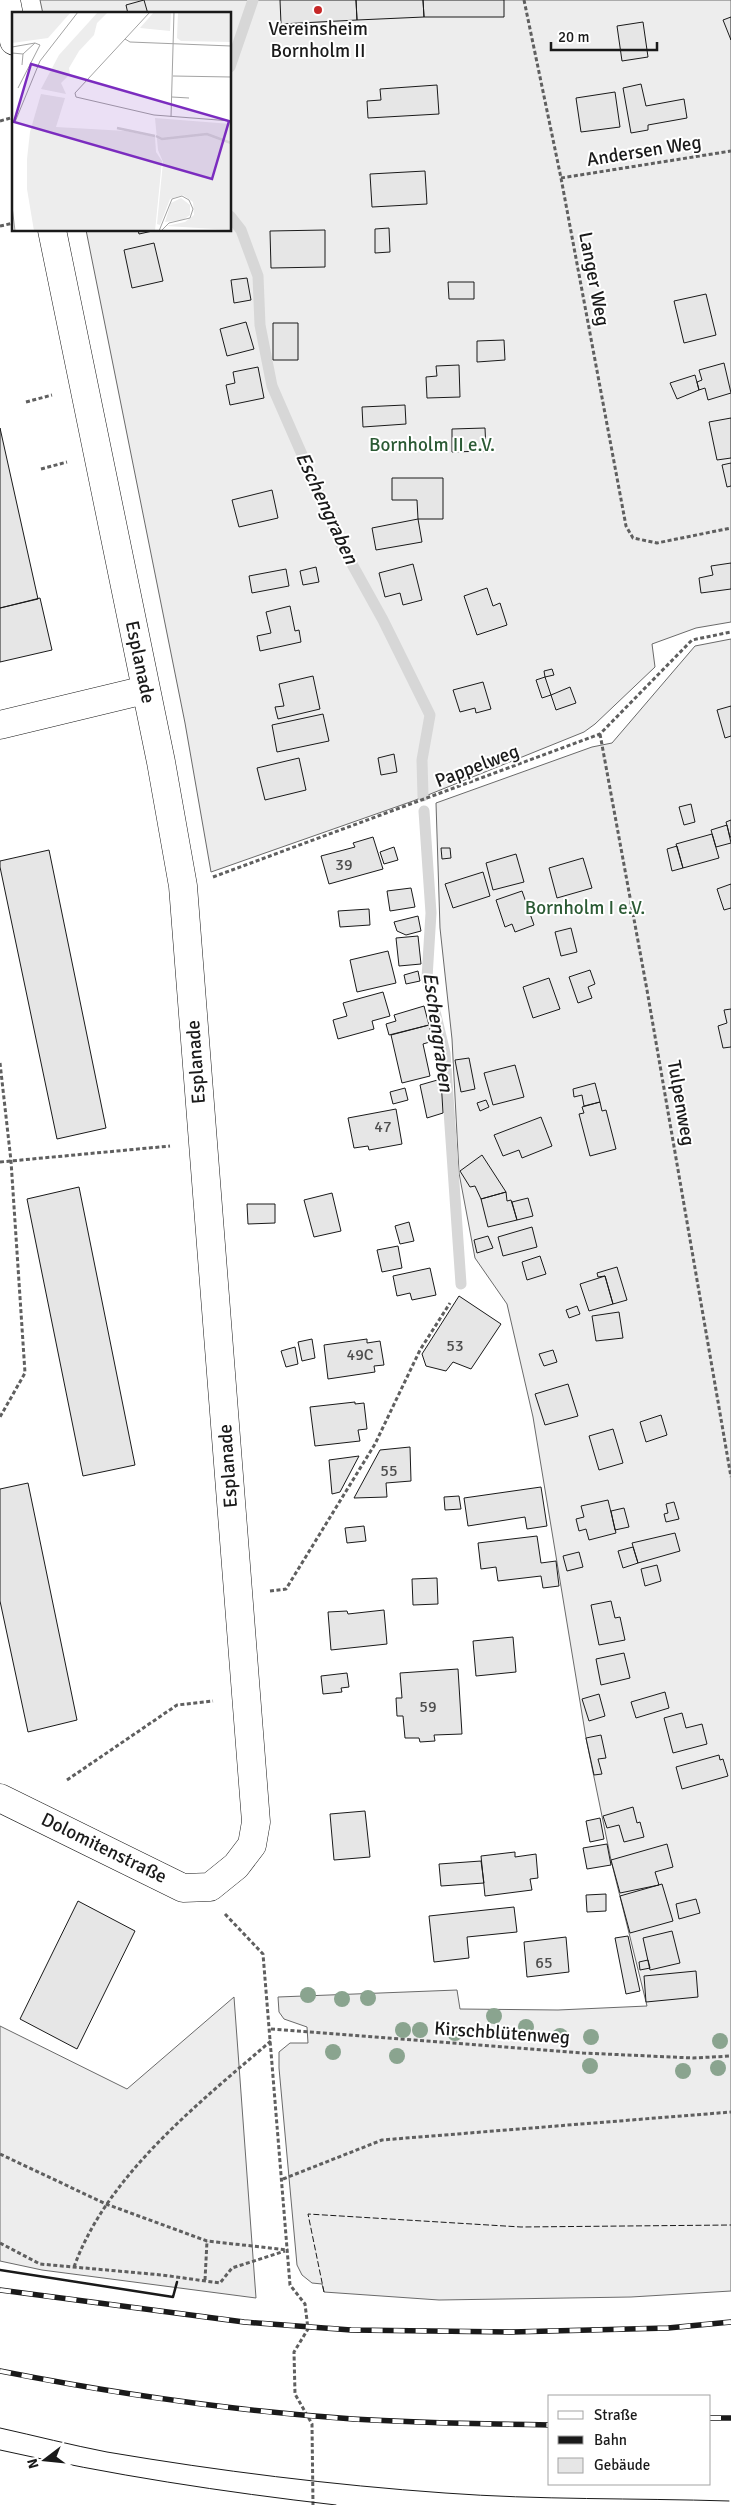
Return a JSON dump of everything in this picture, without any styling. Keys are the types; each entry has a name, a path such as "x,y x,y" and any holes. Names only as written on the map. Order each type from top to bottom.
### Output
{"street":[{"path":"6,0 12,31"},
{"name":"Esplanade","path":"52,231 161,762 183,886 256,1822 252,1845 236,1866 210,1887"},
{"path":"0,725 145,690"},
{"name":"Dolomitenstraße","path":"0,1798 183,1888 210,1887"}],"path":[{"name":"Langer Weg","path":"524,0 561,178 626,526 633,538 657,543 731,528"},
{"name":"Andersen Weg","path":"561,178 731,150"},
{"path":"26,402 54,394"},
{"path":"41,469 68,462"},
{"name":"Pappelweg","path":"211,878 600,734 692,640 731,632"},
{"name":"Tulpenweg","path":"600,734 649,1000 731,1477"},
{"path":"0,1064 11,1161 25,1373 0,1417"},
{"path":"0,1162 170,1146"},
{"path":"264,1592 286,1589 375,1444 390,1408 420,1350 450,1303"},
{"path":"67,1780 177,1705 212,1702"},
{"path":"210,1887 224,1913 263,1954 272,2040 290,2285 305,2304 308,2330 294,2352 295,2394 312,2424 313,2505"},
{"name":"Kirschblütenweg","path":"271,2029 583,2053 693,2058 731,2056"},
{"path":"74,2267 84,2240 106,2204 151,2150 221,2084 272,2040"},
{"path":"282,2179 382,2140 731,2112"},
{"path":"0,2154 106,2204 207,2241 288,2250"},
{"path":"205,2280 207,2241"},
{"path":"0,2243 40,2264 220,2283 232,2268 288,2250"}],"shaded area":[{"name":"Bornholm II e.V.","path":"40,0 731,0 731,622 696,628 652,644 655,667 595,724 584,732 413,801 211,872 185,723 86,231 231,231 231,12 43,12"},
{"name":"Bornholm I e.V.","path":"731,639 731,2291 631,2297 439,2300 324,2292 322,2284 312,2283 302,2275 297,2265 279,2068 279,2052 290,2043 308,2043 307,2027 284,2019 279,2012 278,1997 457,1990 460,2009 558,2010 647,2006 611,1860 586,1738 533,1417 507,1304 475,1258 459,1173 452,1039 440,928 436,803 592,747 612,743 695,646"},
{"path":"234,1997 256,2298 42,2270 0,2261 0,2026 127,2089"}],"building":[{"path":"144,0 147,12 128,12 126,5"},
{"name":"Vereinsheim Bornholm II","path":"280,0 356,0 357,20 281,24"},
{"path":"356,0 423,0 424,17 357,20"},
{"path":"423,0 504,0 504,17 424,17"},
{"path":"731,17 731,40 723,20"},
{"path":"643,22 648,57 622,61 617,26"},
{"path":"641,84 646,106 684,99 687,118 648,125 648,130 631,133 623,88"},
{"path":"437,85 439,114 368,118 367,101 381,100 380,89"},
{"path":"615,92 620,127 581,132 576,98"},
{"path":"425,171 427,204 372,207 370,174"},
{"path":"389,228 390,252 375,253 375,229"},
{"path":"325,230 325,267 271,268 270,231"},
{"path":"138,231 152,231 139,234"},
{"path":"154,243 163,281 132,288 124,250"},
{"path":"247,278 251,300 234,303 231,280"},
{"path":"448,282 474,282 474,299 449,299"},
{"path":"706,294 716,335 684,343 674,301"},
{"path":"246,322 254,349 227,356 220,329"},
{"path":"273,323 298,323 298,360 273,360"},
{"path":"504,340 505,360 477,362 477,341"},
{"path":"724,363 731,393 708,400 705,388 699,390 697,382 702,380 699,370"},
{"path":"459,365 460,397 427,398 426,377 437,376 436,366"},
{"path":"258,367 264,398 230,405 226,385 235,383 233,372"},
{"path":"695,375 699,390 677,399 670,383"},
{"path":"405,405 406,424 363,427 362,407"},
{"path":"731,418 731,458 717,460 709,422"},
{"path":"0,428 38,599 0,608"},
{"path":"485,428 486,451 452,452 452,429"},
{"path":"731,463 731,486 727,487 722,465"},
{"path":"392,478 443,478 443,519 418,519 417,500 392,500"},
{"path":"272,490 278,518 239,527 232,500"},
{"path":"418,519 422,542 376,550 372,528"},
{"path":"731,563 731,589 701,593 699,578 713,575 711,566"},
{"path":"413,564 422,600 403,605 400,593 385,597 379,573"},
{"path":"316,567 319,582 303,585 300,571"},
{"path":"286,569 289,586 252,593 249,576"},
{"path":"487,588 493,606 500,603 507,625 477,635 464,596"},
{"path":"40,598 52,650 0,662 0,608"},
{"path":"290,606 295,631 299,630 301,642 260,651 257,636 271,633 266,612"},
{"path":"552,669 554,675 545,677 544,671"},
{"path":"313,676 320,709 278,719 275,707 284,706 279,684"},
{"path":"545,677 551,695 542,698 536,680"},
{"path":"483,682 491,709 476,713 475,708 460,712 453,690"},
{"path":"570,687 576,703 556,710 551,695"},
{"path":"731,706 731,736 725,738 717,710"},
{"path":"323,714 329,741 277,752 272,725"},
{"path":"394,754 397,772 381,775 378,758"},
{"path":"299,758 306,790 265,800 257,768"},
{"path":"691,804 695,822 684,825 679,807"},
{"path":"731,820 731,837 730,837 726,822"},
{"path":"727,825 731,843 716,847 711,830"},
{"path":"712,834 719,858 683,868 676,844"},
{"path":"373,837 383,869 329,884 321,856 355,847 353,843"},
{"path":"677,846 683,868 672,871 667,849"},
{"path":"394,847 398,860 384,864 380,852"},
{"path":"441,848 450,848 451,858 442,859"},
{"path":"49,850 106,1128 57,1139 0,867 0,861"},
{"path":"516,854 524,882 493,890 486,863"},
{"path":"583,858 592,888 557,898 549,868"},
{"path":"483,872 490,896 453,908 445,884"},
{"path":"731,884 731,908 724,910 717,889"},
{"path":"411,888 415,907 390,911 387,891"},
{"path":"522,891 534,925 515,932 512,924 505,927 496,900"},
{"path":"369,909 370,925 340,927 338,911"},
{"path":"418,916 421,931 406,935 397,931 394,922"},
{"path":"571,928 577,952 561,956 555,932"},
{"path":"418,936 421,964 399,966 396,938"},
{"path":"388,951 396,983 357,992 350,960"},
{"path":"590,970 595,984 588,987 592,998 578,1003 569,977"},
{"path":"418,971 420,981 406,984 404,975"},
{"path":"549,978 560,1009 533,1018 523,987"},
{"path":"383,992 390,1016 372,1021 374,1029 338,1039 333,1020 347,1016 343,1003"},
{"path":"424,1006 429,1025 389,1035 386,1024 396,1021 394,1015"},
{"path":"731,1009 731,1047 723,1048 718,1026 727,1023 724,1010"},
{"path":"429,1025 433,1041 423,1044 430,1076 402,1083 391,1035"},
{"path":"469,1058 475,1089 461,1092 455,1060"},
{"path":"515,1065 524,1097 493,1105 484,1073"},
{"path":"441,1079 443,1113 427,1118 420,1085"},
{"path":"595,1083 600,1102 584,1106 582,1095 574,1097 573,1089"},
{"path":"405,1088 408,1100 393,1104 390,1092"},
{"path":"486,1100 489,1107 480,1111 477,1103"},
{"path":"600,1102 602,1111 606,1110 616,1149 590,1156 579,1114 584,1113 582,1107"},
{"path":"396,1109 402,1144 369,1150 368,1146 354,1148 348,1118"},
{"path":"541,1117 552,1146 522,1158 519,1150 503,1156 494,1135"},
{"path":"482,1155 506,1192 481,1199 475,1186 470,1187 460,1171"},
{"path":"79,1187 135,1465 83,1476 27,1199"},
{"path":"506,1192 507,1201 511,1200 517,1220 488,1227 481,1199"},
{"path":"332,1193 341,1231 314,1237 304,1200"},
{"path":"528,1198 533,1216 517,1220 512,1202"},
{"path":"247,1204 275,1204 275,1223 248,1224"},
{"path":"409,1222 414,1241 400,1244 395,1226"},
{"path":"532,1227 537,1247 503,1256 498,1237"},
{"path":"488,1236 493,1248 477,1253 474,1240"},
{"path":"398,1246 402,1268 382,1272 377,1250"},
{"path":"540,1256 546,1274 527,1280 522,1262"},
{"path":"617,1267 627,1300 613,1304 605,1276 598,1277 597,1273"},
{"path":"430,1268 436,1295 412,1300 410,1293 397,1296 393,1276"},
{"path":"605,1276 613,1304 589,1311 580,1284"},
{"path":"459,1296 501,1324 471,1369 453,1362 446,1371 426,1366 422,1354"},
{"path":"577,1306 580,1314 569,1318 566,1310"},
{"path":"619,1312 623,1338 596,1341 592,1316"},
{"path":"312,1339 315,1358 302,1361 298,1342"},
{"path":"367,1339 367,1343 380,1341 384,1365 374,1366 375,1372 328,1379 324,1345"},
{"path":"295,1347 298,1364 286,1367 281,1351"},
{"path":"553,1350 557,1362 544,1366 539,1354"},
{"path":"568,1384 578,1416 545,1425 535,1394"},
{"path":"355,1402 355,1404 364,1403 367,1429 358,1430 360,1441 315,1446 310,1407"},
{"path":"661,1415 667,1435 646,1442 640,1422"},
{"path":"613,1429 623,1463 599,1470 589,1436"},
{"path":"410,1447 411,1481 386,1483 387,1497 354,1498 380,1450"},
{"path":"359,1456 340,1492 332,1494 329,1460"},
{"path":"28,1483 77,1720 28,1732 0,1601 0,1489"},
{"path":"541,1487 547,1526 527,1529 525,1517 468,1526 464,1498"},
{"path":"459,1496 461,1509 445,1510 444,1497"},
{"path":"608,1500 616,1533 589,1540 586,1529 579,1531 576,1519 584,1517 581,1506"},
{"path":"674,1502 679,1519 666,1522 664,1514 668,1513 666,1504"},
{"path":"624,1508 629,1527 615,1530 611,1511"},
{"path":"364,1526 366,1541 347,1543 345,1528"},
{"path":"675,1533 680,1551 638,1563 632,1543"},
{"path":"537,1536 541,1563 556,1561 559,1586 543,1588 541,1576 498,1581 496,1567 481,1569 478,1543"},
{"path":"633,1547 638,1563 623,1568 618,1551"},
{"path":"579,1552 583,1567 567,1571 563,1556"},
{"path":"657,1565 661,1581 645,1586 641,1569"},
{"path":"437,1578 438,1604 413,1605 412,1579"},
{"path":"611,1601 615,1618 620,1617 625,1640 599,1645 591,1605"},
{"path":"384,1610 387,1644 331,1650 328,1612 347,1611 348,1614"},
{"path":"513,1637 516,1672 476,1676 473,1641"},
{"path":"624,1653 630,1678 601,1685 596,1659"},
{"path":"458,1669 462,1734 434,1735 435,1741 420,1742 419,1738 405,1738 403,1716 397,1716 396,1698 402,1698 400,1673"},
{"path":"347,1673 349,1687 341,1688 342,1692 323,1694 321,1676"},
{"path":"665,1692 669,1708 636,1718 631,1702"},
{"path":"599,1694 605,1716 589,1721 582,1699"},
{"path":"682,1713 686,1728 702,1724 707,1744 673,1753 664,1718"},
{"path":"601,1735 606,1758 598,1759 602,1774 594,1775 586,1738"},
{"path":"719,1755 720,1760 723,1759 728,1776 682,1789 676,1767"},
{"path":"633,1807 637,1823 640,1822 644,1837 624,1842 619,1825 607,1828 603,1816"},
{"path":"365,1811 370,1857 334,1860 330,1814"},
{"path":"600,1818 604,1839 590,1842 586,1821"},
{"path":"607,1844 611,1865 587,1869 583,1848"},
{"path":"667,1844 673,1867 655,1872 659,1885 620,1893 611,1860"},
{"path":"515,1852 515,1857 536,1854 538,1878 530,1879 532,1890 485,1896 481,1856"},
{"path":"481,1861 484,1883 441,1886 439,1864"},
{"path":"662,1884 673,1921 630,1933 620,1896"},
{"path":"606,1894 606,1911 587,1912 586,1895"},
{"path":"696,1899 700,1913 679,1919 676,1904"},
{"path":"78,1901 135,1931 77,2049 20,2019"},
{"path":"514,1907 517,1932 467,1937 469,1958 434,1962 429,1916"},
{"path":"672,1931 680,1963 650,1970 643,1938"},
{"path":"628,1936 640,1991 626,1994 615,1938"},
{"path":"566,1937 569,1972 527,1977 524,1942"},
{"path":"648,1960 650,1968 640,1970 639,1962"},
{"path":"696,1971 698,1997 646,2002 644,1976"}],"waterway":[{"name":"Eschengraben","path":"231,64 253,0"},
{"name":"Eschengraben","path":"231,217 241,230 258,276 260,325 272,386 342,546 383,620 430,715 422,760 423,796"},
{"name":"Eschengraben","path":"424,811 431,913 427,978 445,1053 461,1284"}],"tram line":[{"path":"0,2428 107,2452 149,2459 276,2477 360,2486 516,2497 729,2501"},
{"path":"0,2450 167,2482 336,2505"}],"railway":[{"path":"0,2290 244,2322 351,2330 512,2332 668,2328 731,2322"},
{"path":"0,2371 132,2394 308,2416 451,2423 548,2425"},
{"path":"711,2418 731,2418"}],"fence":[{"path":"324,2292 308,2214 521,2227 731,2225"}],"wall":[{"path":"0,2270 173,2297 177,2282"}],"place":[{"name":"Vereinsheim Bornholm II","path":"318,10"}]}
